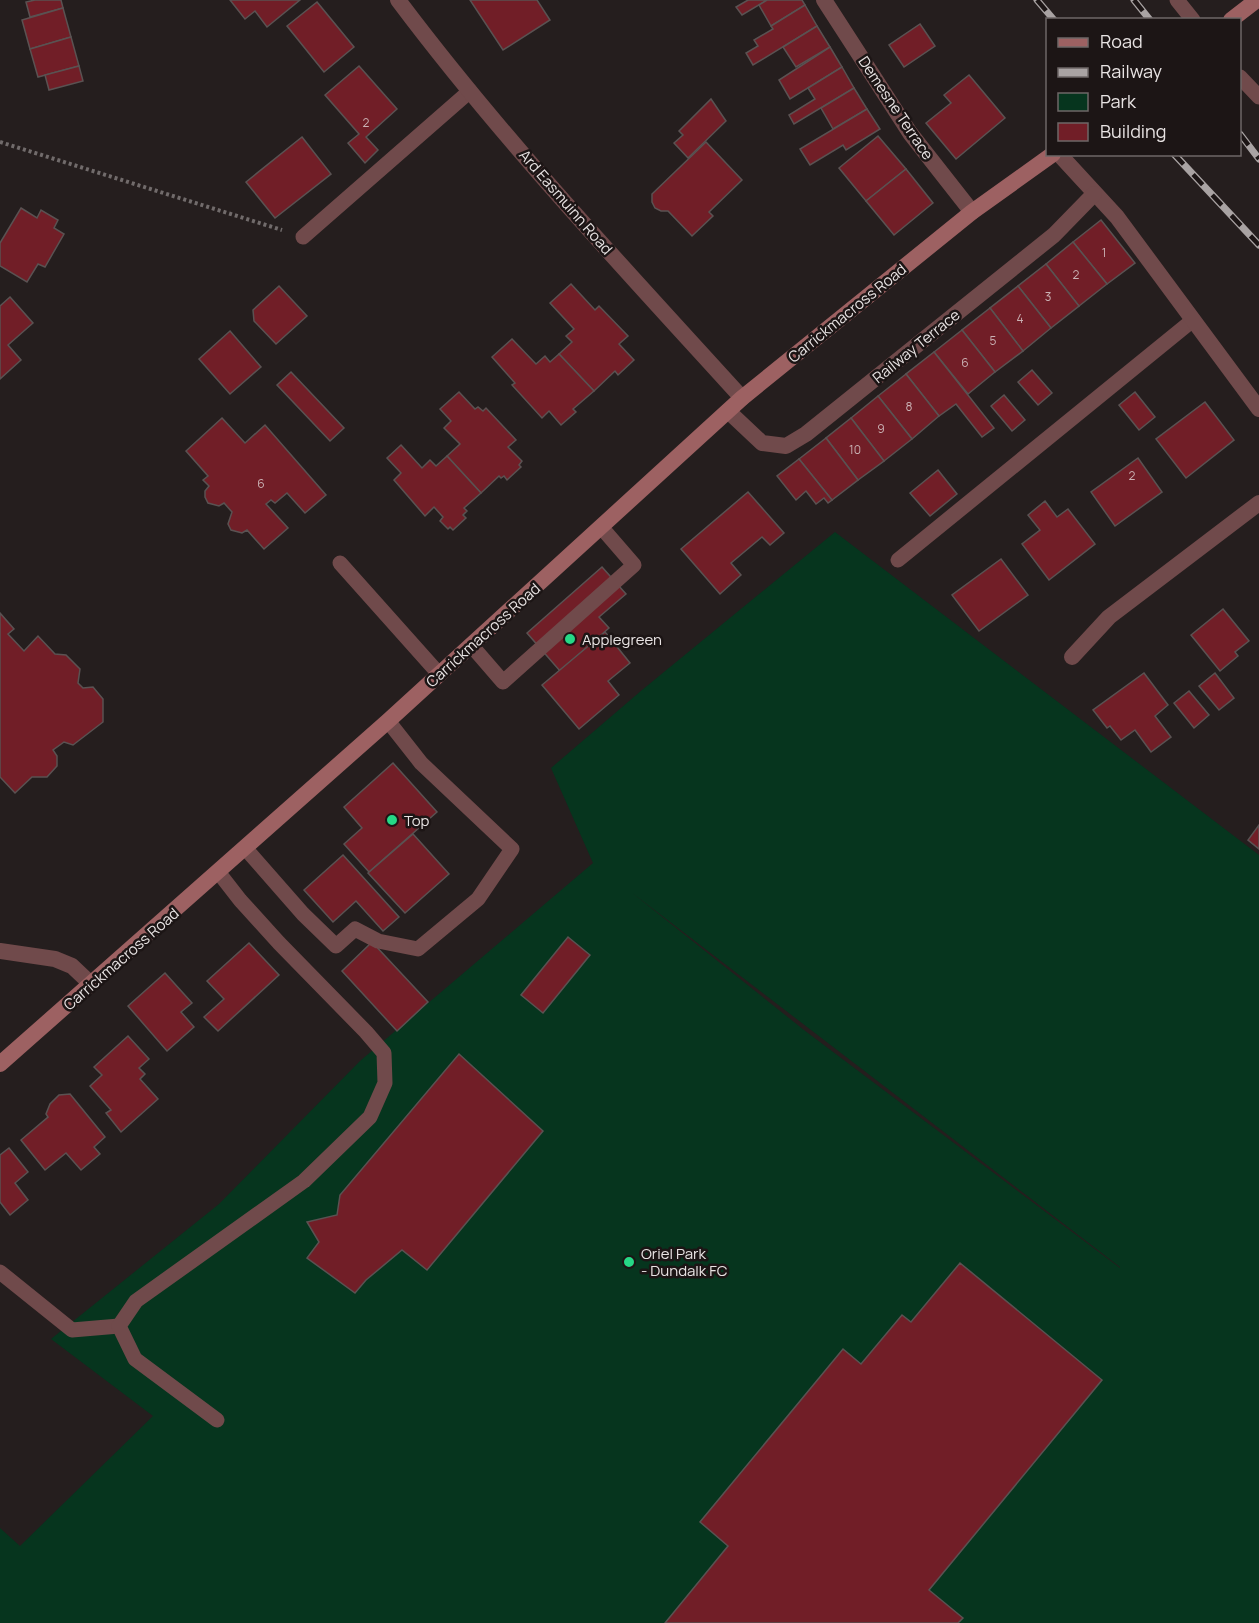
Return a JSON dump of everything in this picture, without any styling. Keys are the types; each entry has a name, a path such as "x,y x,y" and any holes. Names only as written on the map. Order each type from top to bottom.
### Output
{"main road":[{"path":"1234,18 1255,1"},
{"name":"Carrickmacross Road","path":"0,1064 388,722 742,398 972,212 1050,156"}],"street":[{"name":"Ard Easmuinn Road","path":"398,0 470,91 561,197 742,398"},
{"name":"Demesne Terrace","path":"824,0 910,133 972,212"},
{"path":"1061,156 1117,217 1259,409"},
{"name":"Railway Terrace","path":"728,411 762,443 786,446 807,434 1054,235 1094,194"},
{"path":"1072,657 1109,617 1259,503"},
{"path":"0,951 55,959 72,966 91,984"}],"lane":[{"path":"1177,0 1191,18"},
{"path":"1241,79 1259,97"},
{"path":"303,237 470,91"},
{"path":"898,560 1193,320"},
{"path":"471,645 503,682 634,565 602,528"},
{"path":"340,563 439,674"},
{"path":"246,849 303,914 336,946 355,928 378,941 418,949 478,898 512,849 421,764 388,722"},
{"path":"119,1326 136,1301 303,1181 370,1117 385,1083 384,1053 271,934 219,873"},
{"path":"0,1272 72,1330 119,1326"},
{"path":"119,1326 135,1359 217,1420"}],"path":[{"path":"0,142 303,237"}],"green space":[{"path":"835,532 1259,855 1259,1623 0,1623 0,1528 20,1546 153,1416 51,1339 219,1204 360,1061 593,863 551,768 642,690","holes":["631,892 1120,1267 804,1030"]}],"building":[{"path":"61,0 63,8 30,17 26,2"},
{"path":"230,0 300,0 267,27 255,11 245,19"},
{"path":"470,0 537,0 550,20 503,50"},
{"path":"748,0 767,0 742,15 736,7"},
{"path":"767,0 802,0 805,5 771,26 759,5"},
{"path":"317,2 354,47 324,72 287,26"},
{"path":"805,5 817,26 753,65 746,53 758,46 754,40 773,29 771,26"},
{"path":"63,8 71,37 30,49 22,20"},
{"path":"920,24 935,46 904,67 889,45"},
{"path":"817,26 830,47 796,67 783,47"},
{"path":"71,37 79,66 38,77 30,49"},
{"path":"830,47 842,67 790,99 779,80"},
{"path":"79,66 83,81 49,90 45,75"},
{"path":"359,66 397,109 366,137 378,150 365,163 348,143 359,134 325,95"},
{"path":"842,67 854,88 794,124 789,115 815,99 808,88"},
{"path":"969,75 1005,118 956,159 926,123 951,103 944,95"},
{"path":"854,88 867,109 833,129 821,108"},
{"path":"711,99 726,121 688,158 674,143 683,135 679,131"},
{"path":"867,109 880,129 846,150 843,145 810,165 800,149"},
{"path":"878,136 906,169 866,201 839,168"},
{"path":"302,137 331,174 275,218 246,182"},
{"path":"706,142 742,180 709,212 713,216 692,236 668,211 655,208 652,194"},
{"path":"906,169 933,203 894,235 866,201"},
{"path":"21,208 37,218 41,210 58,220 54,228 64,234 45,267 38,264 27,282 0,266 0,243"},
{"path":"1101,220 1135,263 1107,284 1073,242"},
{"path":"1073,242 1107,284 1079,306 1046,264"},
{"path":"1046,264 1079,306 1051,328 1018,286"},
{"path":"571,284 595,310 599,306 628,336 619,344 634,360 618,375 615,371 594,391 559,354 572,342 566,336 574,329 550,303"},
{"path":"279,286 307,316 276,344 254,321 253,310"},
{"path":"1018,286 1051,328 1023,351 990,308"},
{"path":"10,297 33,323 8,345 21,360 0,379 0,306"},
{"path":"990,308 1023,351 995,372 962,330"},
{"path":"962,330 995,372 968,394 934,352"},
{"path":"230,331 261,367 230,394 199,359"},
{"path":"512,339 536,364 545,356 550,362 559,354 594,391 573,409 576,412 561,425 549,411 542,418 512,385 515,383 492,357"},
{"path":"934,352 994,428 982,437 956,404 939,416 906,374"},
{"path":"1032,370 1052,393 1038,405 1018,382"},
{"path":"291,372 344,428 330,441 277,385"},
{"path":"906,374 939,416 912,439 878,396"},
{"path":"459,392 475,409 478,407 483,411 486,408 516,440 508,447 522,461 519,465 521,467 507,480 504,476 501,478 499,476 481,493 447,456 460,444 444,428 451,421 440,409"},
{"path":"1135,392 1155,417 1139,430 1119,405"},
{"path":"1004,395 1025,420 1012,431 991,406"},
{"path":"878,396 912,439 884,461 851,418"},
{"path":"1205,402 1234,440 1186,478 1156,439"},
{"path":"222,418 245,443 265,425 326,495 305,513 287,493 275,503 271,500 266,504 288,528 264,549 247,530 242,533 231,530 228,524 232,512 224,503 219,506 208,503 205,491 209,486 203,480 208,476 186,451"},
{"path":"851,418 884,461 858,480 826,438"},
{"path":"826,438 858,480 832,500 799,459"},
{"path":"401,445 422,468 430,460 436,466 447,456 481,493 464,508 467,511 463,515 466,518 453,530 450,527 448,529 440,521 443,517 434,507 425,516 394,480 401,473 387,458"},
{"path":"1138,458 1162,492 1115,526 1091,492"},
{"path":"799,459 832,500 828,503 824,498 816,504 806,491 796,500 777,476"},
{"path":"938,470 957,494 930,516 910,493"},
{"path":"748,492 784,533 770,545 762,537 731,563 741,575 720,594 681,549"},
{"path":"1045,501 1057,517 1068,509 1095,544 1049,580 1022,544 1040,530 1028,515"},
{"path":"1001,559 1028,595 979,631 952,595"},
{"path":"602,567 626,594 599,617 609,628 560,671 527,633"},
{"path":"1223,609 1249,641 1235,652 1238,656 1220,671 1191,635"},
{"path":"0,613 14,629 8,634 24,651 38,636 55,654 66,655 80,669 78,683 83,688 93,687 103,699 103,722 73,745 64,742 53,750 57,756 57,766 47,777 32,777 15,793 0,777"},
{"path":"605,632 630,663 608,681 619,695 579,729 542,685"},
{"path":"1144,673 1168,705 1155,716 1171,737 1151,752 1135,730 1121,740 1110,726 1107,728 1093,710"},
{"path":"1215,673 1234,698 1219,710 1199,686"},
{"path":"1189,691 1209,715 1194,728 1174,703"},
{"name":"Top","path":"393,763 437,812 369,872 344,844 362,828 344,807"},
{"path":"1259,825 1259,849 1248,840"},
{"path":"413,834 449,874 405,913 368,873"},
{"path":"343,855 399,917 383,931 356,901 333,922 304,890"},
{"path":"568,937 590,955 543,1013 521,995"},
{"path":"372,942 428,1002 397,1031 342,971"},
{"path":"249,943 279,975 218,1031 204,1017 224,999 207,981"},
{"path":"165,973 192,1003 181,1012 194,1027 167,1051 128,1006"},
{"path":"128,1036 149,1059 139,1068 145,1074 140,1079 158,1099 121,1132 106,1113 111,1110 90,1086 102,1075 94,1067"},
{"path":"459,1054 543,1131 427,1270 402,1250 366,1280 355,1293 307,1258 319,1242 307,1222 337,1215 340,1195"},
{"path":"70,1094 105,1137 94,1147 100,1154 81,1170 66,1153 45,1170 21,1140 48,1117 46,1114 50,1104 59,1095"},
{"path":"9,1148 28,1172 15,1183 28,1200 10,1215 0,1202 0,1155"},
{"path":"960,1263 1102,1380 929,1590 963,1618 958,1623 665,1623 728,1546 700,1522 843,1349 861,1364 902,1315 911,1322"}],"railway":[{"path":"1037,0 1052,18"},
{"path":"1134,0 1148,18"},
{"path":"1241,135 1259,159"},
{"path":"1176,156 1259,245"}],"place":[{"name":"Applegreen","path":"570,639"},
{"name":"Top","path":"392,820"},
{"name":"Oriel Park - Dundalk FC","path":"629,1262"}]}
